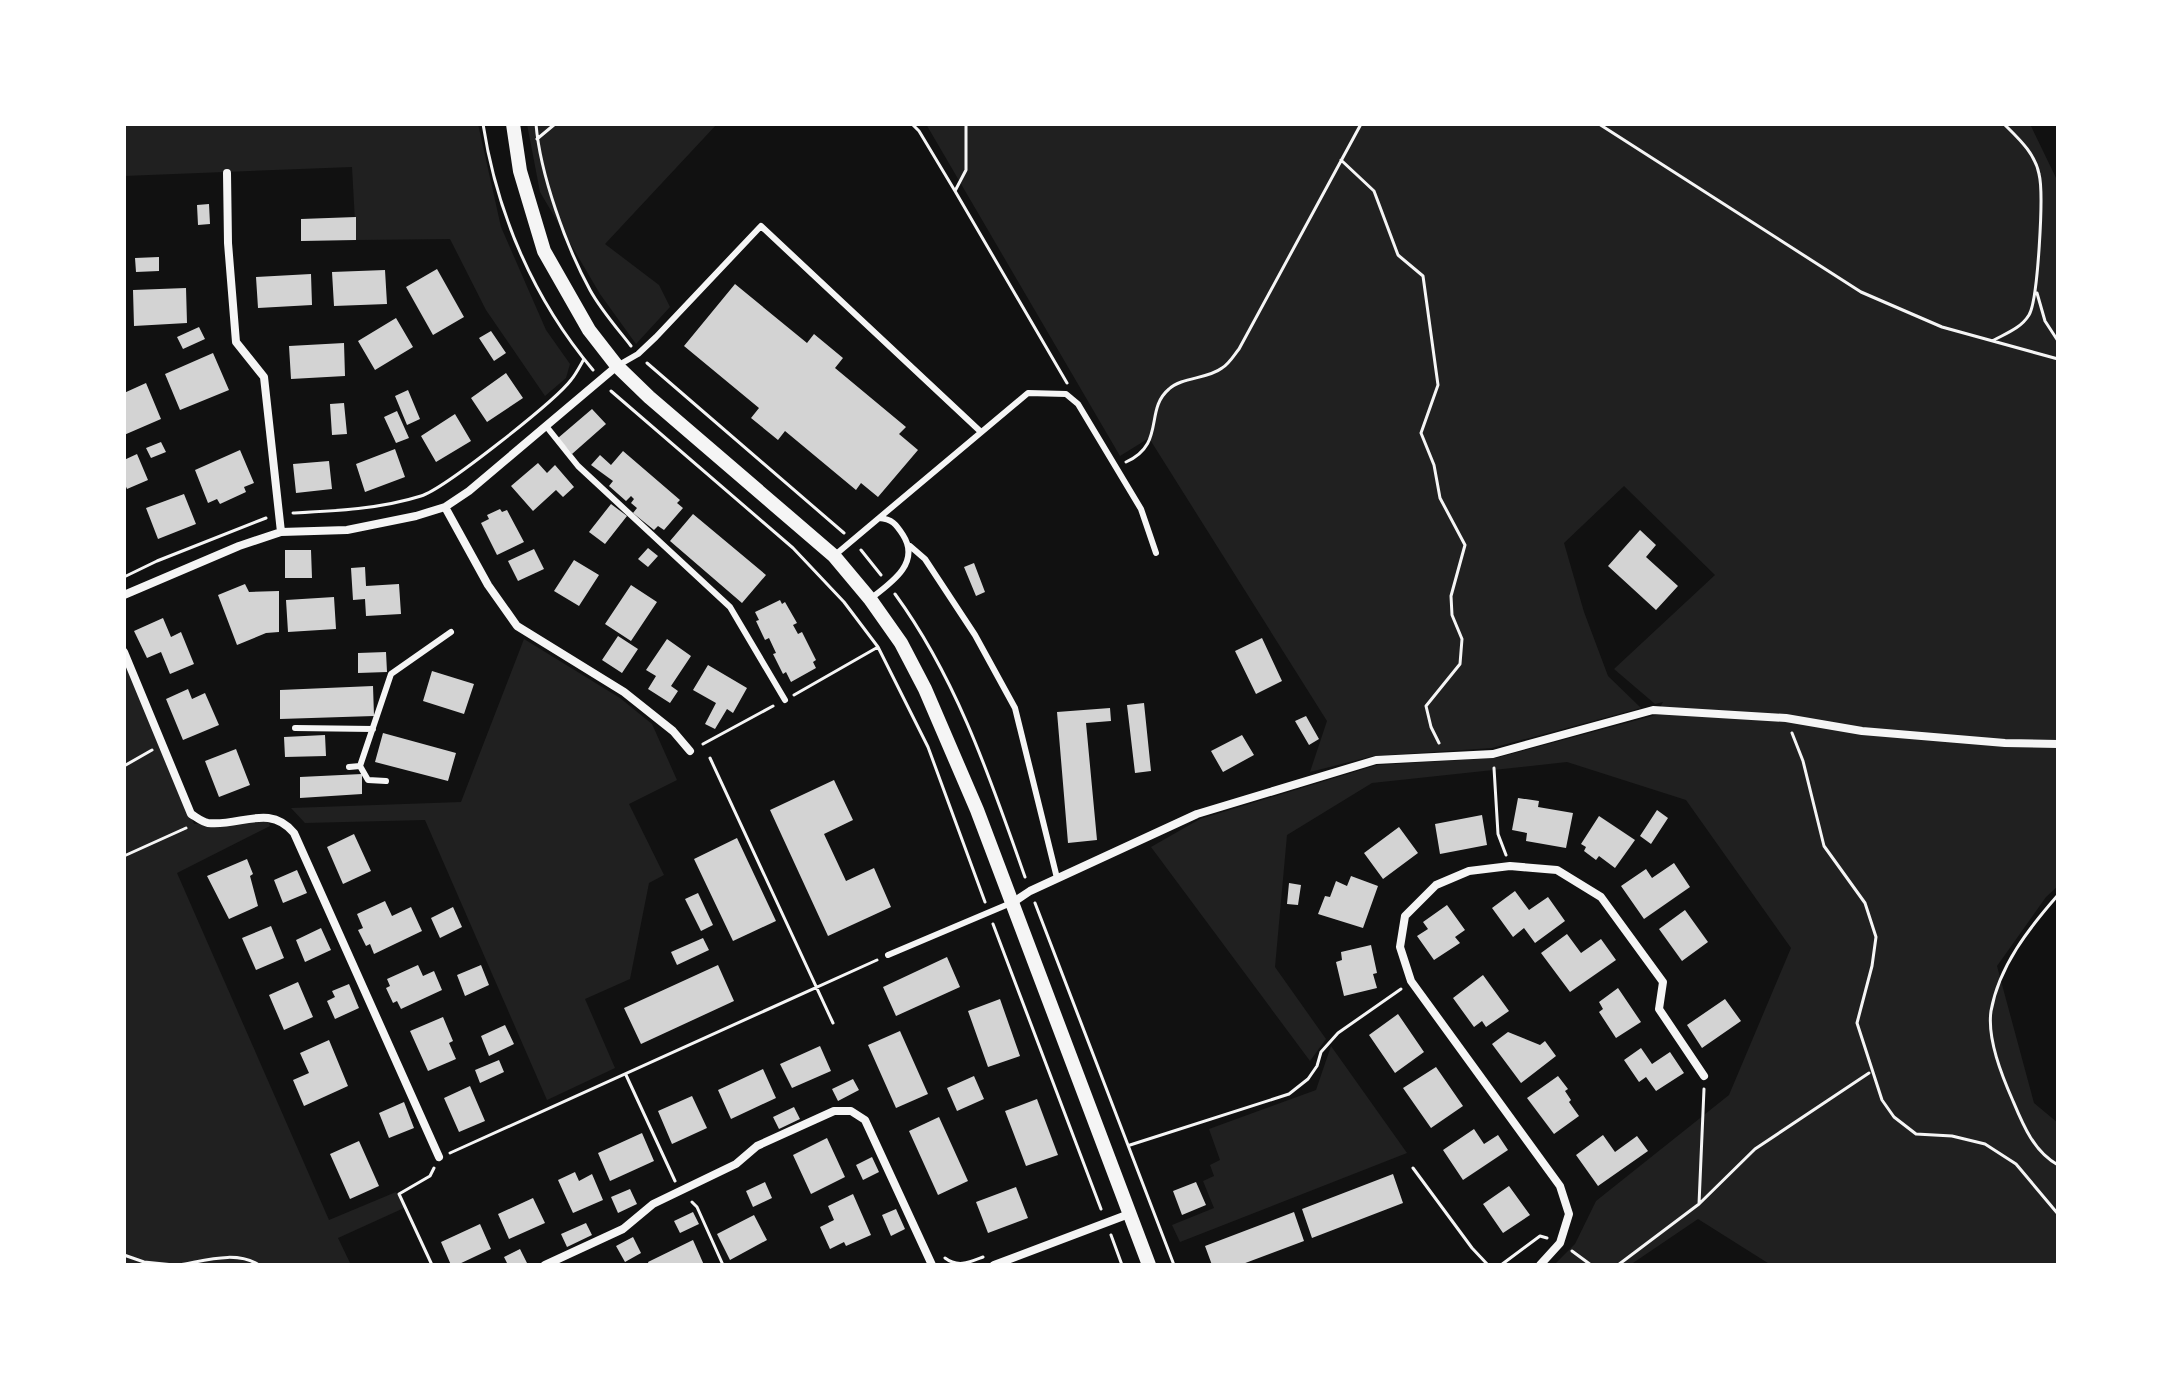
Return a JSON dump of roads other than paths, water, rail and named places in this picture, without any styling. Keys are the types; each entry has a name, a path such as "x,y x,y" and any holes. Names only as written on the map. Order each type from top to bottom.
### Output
{"street":[{"path":"513,124 520,171 544,251 589,330 617,366 649,397 834,556 901,643 925,689 977,810 1149,1265"},
{"path":"227,173 228,243 236,342 264,377 281,532"},
{"path":"124,595 239,546 281,532 347,530 445,507 469,491 617,366"},
{"path":"445,507 488,585 517,626 624,692 673,731 690,751"},
{"path":"124,652 191,814 206,823 274,817 294,833 439,1157"},
{"path":"1011,903 1057,878 1197,814 1376,760 1493,754 1653,710 1786,718 1862,731 2005,743 2058,744"},
{"path":"1540,1265 1560,1243 1569,1214 1560,1186 1411,981 1400,947 1405,916 1436,885 1469,871 1510,866 1557,870 1601,897 1663,982 1659,1009 1704,1076"},
{"path":"545,1265 623,1229 653,1204 736,1164 757,1146 834,1111 851,1111 865,1120 932,1265"},
{"path":"994,1265 1129,1214"}],"lane":[{"path":"617,366 638,354 656,337 761,226 981,432"},
{"path":"834,556 1028,393 1066,394 1078,404 1141,509 1156,553"},
{"path":"546,426 589,477 730,607 785,700"},
{"path":"879,518 888,518 896,524 910,546 925,559 975,635 1015,708 1057,878"},
{"path":"870,599 895,581 909,556 910,546"},
{"path":"386,781 368,780 360,766 391,674 451,632"},
{"path":"295,728 373,729"},
{"path":"349,767 360,766"},
{"path":"888,955 1011,903"}]}
